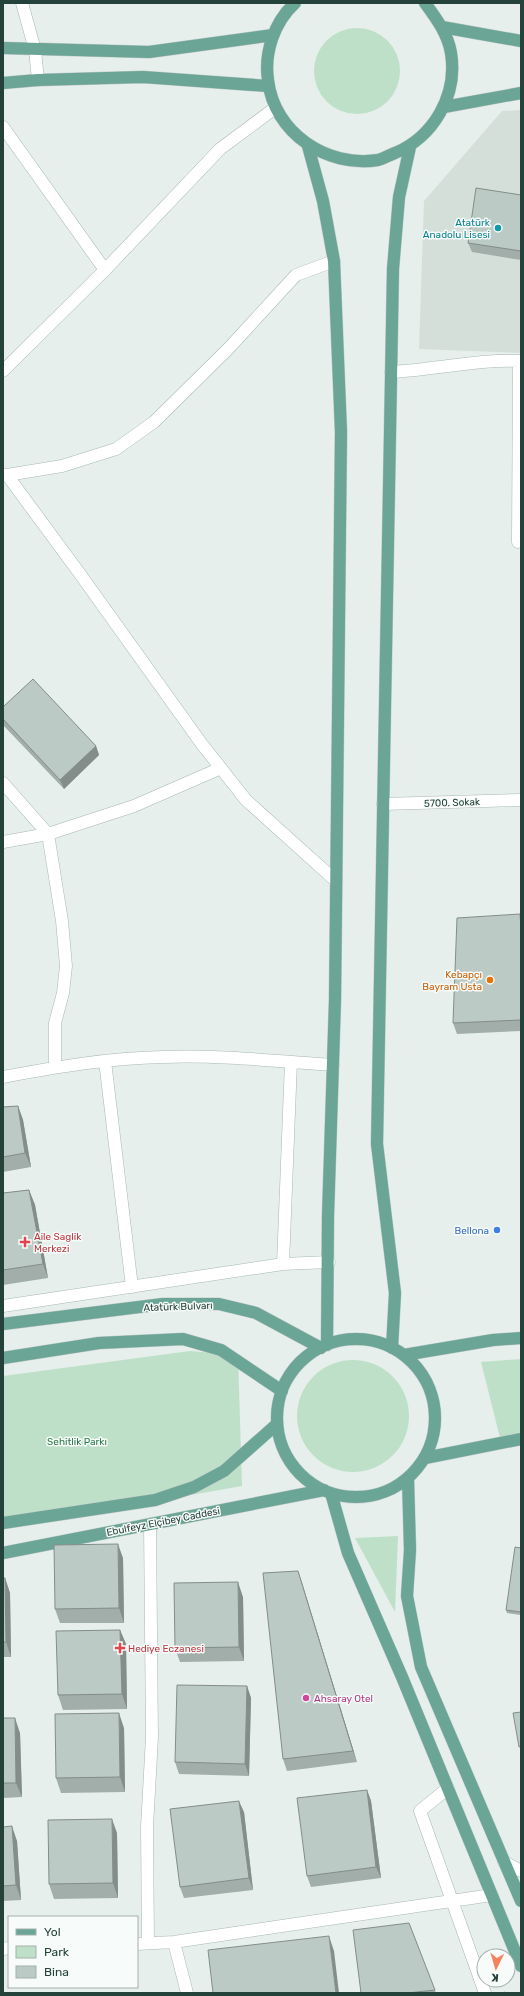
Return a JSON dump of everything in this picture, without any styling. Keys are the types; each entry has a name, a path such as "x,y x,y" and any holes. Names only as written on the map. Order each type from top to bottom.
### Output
{"main road":[{"path":"292,4 282,18 273,35 267,65 268,86 276,108 291,131 308,146 349,161 378,160 410,147 433,126 444,107 452,80 451,53 442,27 425,3"},
{"path":"442,27 521,41"},
{"path":"3,48 149,52 273,35"},
{"path":"3,83 38,80 143,77 268,86"},
{"path":"444,107 521,93"},
{"path":"308,146 323,201 334,261 341,432 333,1065 328,1216 329,1262 324,1346"},
{"path":"392,1348 395,1292 377,1144 393,262 399,197 410,147"},
{"name":"Atatürk Bulvarı","path":"3,1324 163,1304 218,1304 256,1313 324,1346"},
{"path":"404,1356 493,1340 521,1338"},
{"path":"3,1358 99,1343 183,1339 221,1350 282,1391"},
{"path":"360,1339 377,1342 392,1348 404,1356 422,1375 432,1395 435,1411 435,1427 432,1443 425,1458 408,1478 391,1489 372,1495 351,1497 327,1491 301,1474 287,1456 280,1441 278,1408 282,1391 289,1376 300,1363 324,1346 343,1340 360,1339"},
{"path":"3,1523 155,1500 194,1487 224,1471 278,1424"},
{"path":"425,1458 521,1439"},
{"path":"408,1478 410,1550 407,1596 421,1667 521,1901"},
{"path":"327,1491 348,1553 448,1788 521,1966"},
{"name":"Ebulfeyz Elçibey Caddesi","path":"3,1553 327,1491"}],"street":[{"path":"22,3 35,50 38,80"},
{"path":"3,371 106,270 220,149 276,108"},
{"path":"3,126 106,270"},
{"path":"334,261 296,275 228,349 154,422 116,450 62,466 5,475 246,800 336,881"},
{"path":"391,372 433,369 497,361 520,361 518,542"},
{"path":"3,842 48,834 134,806 221,768"},
{"path":"3,783 48,834 62,921 66,966 63,993 55,1023 56,1068"},
{"name":"5700. Sokak","path":"383,804 521,800"},
{"path":"3,1077 105,1061 163,1057 226,1057 333,1065"},
{"path":"105,1061 132,1287"},
{"path":"283,1264 291,1062"},
{"path":"3,1306 283,1264 329,1262"},
{"path":"150,1524 152,1737 146,1827 142,1943 174,1942 492,1895"},
{"path":"448,1788 420,1811 450,1901 485,1993"},
{"path":"504,1862 521,1870"},
{"path":"174,1942 187,1993"}],"shaded area":[{"path":"521,110 521,353 419,349 424,201 502,111"}],"green space":[{"path":"357,28 373,31 381,35 393,47 397,55 400,71 397,87 393,95 381,107 373,111 357,114 341,111 333,107 321,95 317,87 314,71 317,55 321,47 333,35 341,31"},
{"name":"Sehitlik Parkı","path":"190,1351 238,1355 242,1486 3,1528 3,1376"},
{"path":"521,1359 521,1432 500,1438 481,1362"},
{"path":"353,1360 364,1361 374,1365 384,1370 392,1377 399,1385 404,1395 408,1405 408,1427 404,1437 399,1447 392,1455 384,1462 374,1467 364,1471 353,1472 342,1471 332,1467 322,1462 314,1455 307,1447 302,1437 298,1427 297,1416 298,1405 302,1395 307,1385 314,1377 322,1370 332,1365 342,1361"},
{"path":"398,1536 395,1612 355,1538"}],"building":[{"name":"Atatürk Anadolu Lisesi","path":"476,188 521,195 521,251 468,243"},
{"path":"33,679 96,746 60,780 3,719 3,707"},
{"name":"Kebapçı Bayram Usta","path":"520,914 521,1020 453,1023 457,918"},
{"path":"18,1106 25,1153 3,1157 3,1107"},
{"path":"29,1190 43,1264 3,1270 3,1193"},
{"path":"118,1544 119,1608 55,1609 54,1545"},
{"path":"515,1547 521,1548 521,1612 506,1610"},
{"path":"298,1571 353,1751 283,1759 263,1573"},
{"path":"3,1578 5,1578 6,1642 3,1642"},
{"path":"238,1582 239,1647 175,1648 174,1583"},
{"path":"120,1630 122,1694 58,1695 56,1631"},
{"path":"177,1685 247,1686 245,1764 175,1762"},
{"path":"521,1712 521,1747 519,1747 513,1713"},
{"path":"119,1713 120,1777 56,1778 55,1714"},
{"path":"3,1718 15,1718 16,1783 3,1783"},
{"path":"367,1790 376,1867 307,1876 297,1798"},
{"path":"239,1801 249,1878 180,1887 170,1809"},
{"path":"112,1819 113,1883 49,1884 48,1820"},
{"path":"12,1826 16,1885 3,1886 3,1827"},
{"path":"409,1923 435,1990 407,1993 361,1993 353,1930"},
{"path":"329,1936 336,1993 213,1993 208,1950"}],"place":[{"name":"Atatürk Anadolu Lisesi","path":"498,228"},
{"name":"Kebapçı Bayram Usta","path":"490,980"},
{"name":"Bellona","path":"497,1230"},
{"name":"Aile Saglik Merkezi","path":"25,1242"},
{"name":"Hediye Eczanesi","path":"120,1648"},
{"name":"Ahsaray Otel","path":"306,1698"}]}
